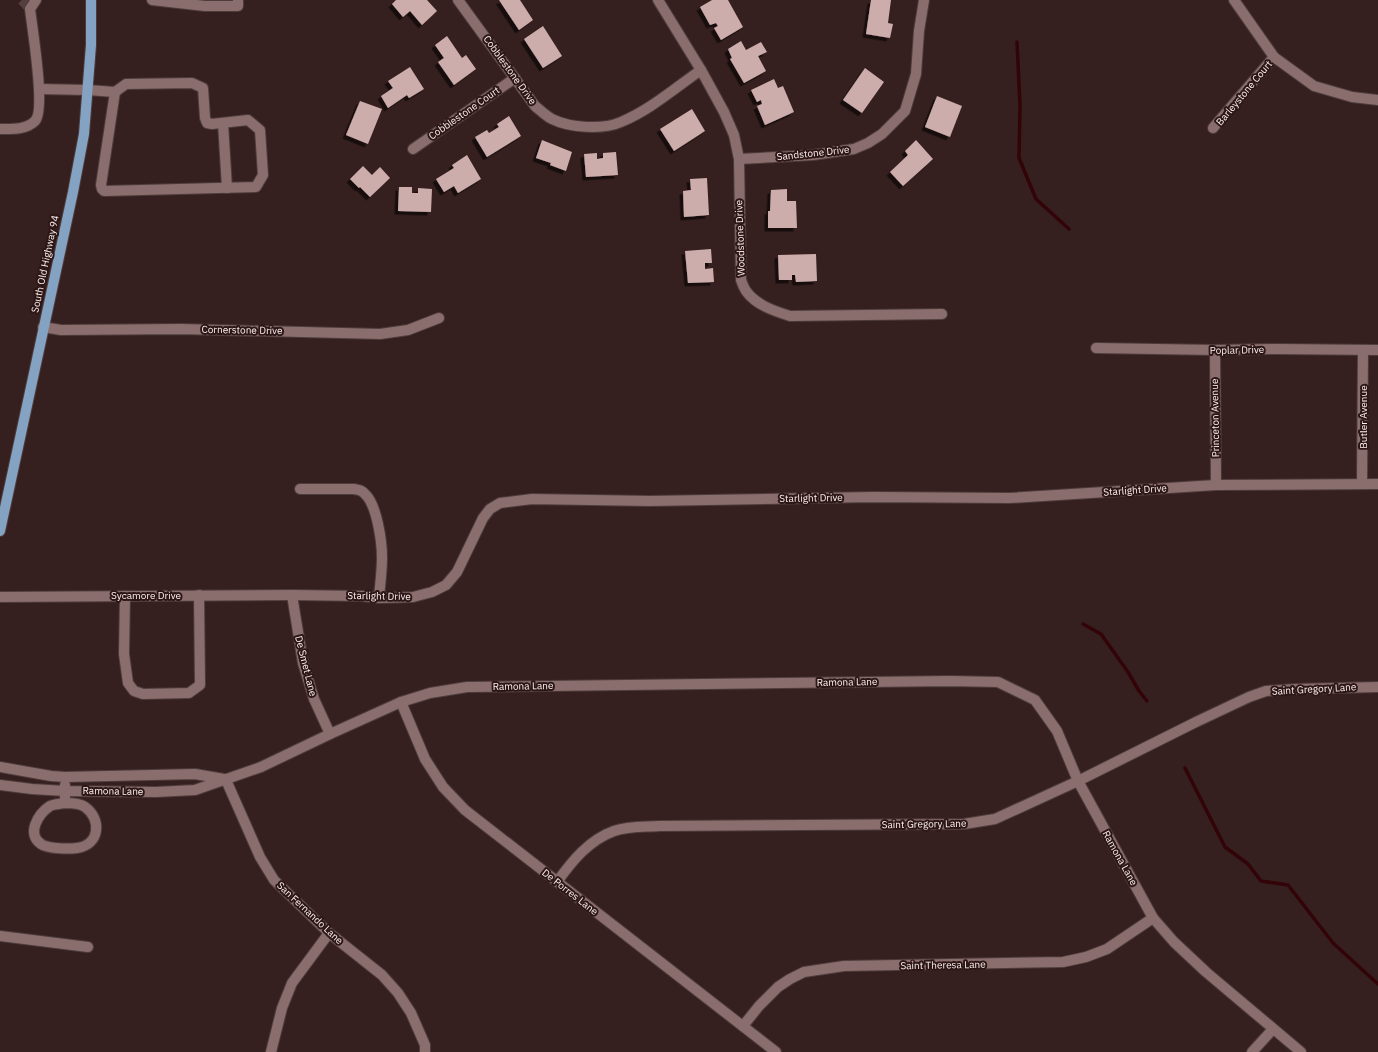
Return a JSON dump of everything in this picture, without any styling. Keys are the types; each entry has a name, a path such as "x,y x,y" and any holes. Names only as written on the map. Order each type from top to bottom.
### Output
{"main road":[{"name":"South Old Highway 94","path":"0,531 2,513 73,192 84,134 91,45 91,0"}],"street":[{"path":"0,129 29,126 36,120 39,89 30,9 36,0"},
{"path":"152,0 238,6 238,0"},
{"name":"Cobblestone Drive","path":"458,0 535,106 552,119 574,126 596,127 620,123 642,111 701,70"},
{"name":"Woodstone Drive","path":"658,0 701,70 724,112 734,135 739,159 739,257 741,280 746,292 754,300 771,310 790,316 942,314"},
{"name":"Sandstone Drive","path":"739,159 813,155 854,149 868,143 882,134 904,111 916,74 919,32 924,0"},
{"path":"1234,0 1274,57 1314,86 1352,97 1378,100"},
{"name":"Barleystone Court","path":"1213,128 1274,57"},
{"name":"Cobblestone Court","path":"413,149 515,78"},
{"path":"39,89 115,92 126,84 192,83 203,88 205,118 207,123 212,124 248,120 260,130 263,175 256,187 104,191 101,185 115,92"},
{"path":"223,123 227,188"},
{"name":"Cornerstone Drive","path":"43,327 61,330 189,329 380,334 408,330 439,318"},
{"name":"Poplar Drive","path":"1096,348 1378,350"},
{"name":"Princeton Avenue","path":"1215,350 1216,485"},
{"name":"Butler Avenue","path":"1362,484 1363,350"},
{"name":"Starlight Drive","path":"292,595 362,596 379,598 413,597 432,592 446,585 457,572 483,518 490,510 500,503 532,499 650,501 1010,498 1216,485 1378,484"},
{"path":"300,489 354,489 361,490 366,494 372,503 377,518 382,557 379,598"},
{"path":"125,596 124,654 128,683 134,691 143,694 189,693 200,685 199,595"},
{"name":"Sycamore Drive","path":"0,596 292,595"},
{"name":"De Smet Lane","path":"292,595 303,663 314,699 330,734"},
{"name":"Ramona Lane","path":"0,785 64,791 156,792 195,790 261,767 401,702 430,693 467,686 950,681 998,682 1035,700 1057,731 1078,781 1153,918 1180,947 1301,1052"},
{"name":"Saint Gregory Lane","path":"557,882 590,844 614,831 631,827 964,824 995,820 1242,700 1266,691 1320,687 1378,687"},
{"name":"De Porres Lane","path":"401,702 425,759 443,787 465,810 776,1052"},
{"name":"Ramona Lane","path":"0,767 65,777 195,774 226,780"},
{"path":"156,775 156,792"},
{"path":"65,777 65,803"},
{"name":"San Fernando Lane","path":"226,780 260,857 274,880 329,933 382,976 398,994 411,1013 424,1045 425,1052"},
{"path":"65,803 79,804 86,808 93,816 97,826 96,836 91,842 77,848 51,847 42,845 36,839 34,831 35,823 49,807 56,804 65,803"},
{"name":"Saint Theresa Lane","path":"743,1026 759,1006 778,987 804,972 844,966 1063,962 1086,957 1107,949 1153,918"},
{"path":"271,1052 282,1008 292,983 329,933"},
{"path":"0,936 88,947"},
{"path":"1252,1052 1273,1029"}],"building":[{"path":"396,0 427,0 437,11 422,25 410,11 403,17 392,4"},
{"path":"499,0 520,0 533,20 519,30"},
{"path":"712,0 728,0 743,27 721,40 714,28 718,26 716,23 710,25 700,7"},
{"path":"871,0 891,0 888,23 893,24 890,38 866,34"},
{"path":"543,26 562,56 543,68 524,39"},
{"path":"447,36 462,58 466,55 476,69 454,85 438,62 444,58 435,45"},
{"path":"741,41 746,50 761,42 767,52 758,56 766,71 744,83 730,59 732,58 728,49"},
{"path":"410,67 424,89 409,98 407,95 388,108 381,96 393,88 388,81"},
{"path":"865,68 884,82 862,113 843,100"},
{"path":"774,79 778,88 783,86 794,112 765,125 757,106 762,104 761,100 757,102 751,90"},
{"path":"937,96 962,106 950,137 925,127"},
{"path":"360,101 382,109 368,144 346,135"},
{"path":"692,109 705,131 674,151 660,129"},
{"path":"509,116 521,136 487,157 475,137 487,130 489,133 499,127 497,124"},
{"path":"542,140 572,152 566,171 550,165 551,163 536,158"},
{"path":"916,140 933,159 903,186 890,172 908,155 905,151"},
{"path":"616,152 618,175 586,177 584,154 597,153 597,159 603,158 603,153"},
{"path":"467,155 481,179 458,193 454,186 444,192 436,179 454,168 452,165"},
{"path":"363,166 372,175 380,167 390,178 370,197 350,179"},
{"path":"707,178 709,215 684,217 683,191 691,190 690,179"},
{"path":"399,187 412,187 412,193 418,193 418,188 432,189 431,212 398,211"},
{"path":"787,189 787,201 796,201 797,228 768,228 768,211 770,211 771,190"},
{"path":"711,249 712,263 705,263 705,269 713,268 714,282 688,283 685,251"},
{"path":"816,254 817,281 796,282 795,275 792,275 792,280 779,280 778,255"}],"waterway":[{"path":"1017,42 1020,106 1019,158 1036,199 1069,229"},
{"path":"1083,624 1101,634 1147,701"},
{"path":"1185,768 1225,847 1248,864 1261,881 1288,885 1333,943 1378,984"}],"tunnel":[{"path":"22,0 30,9"}]}
